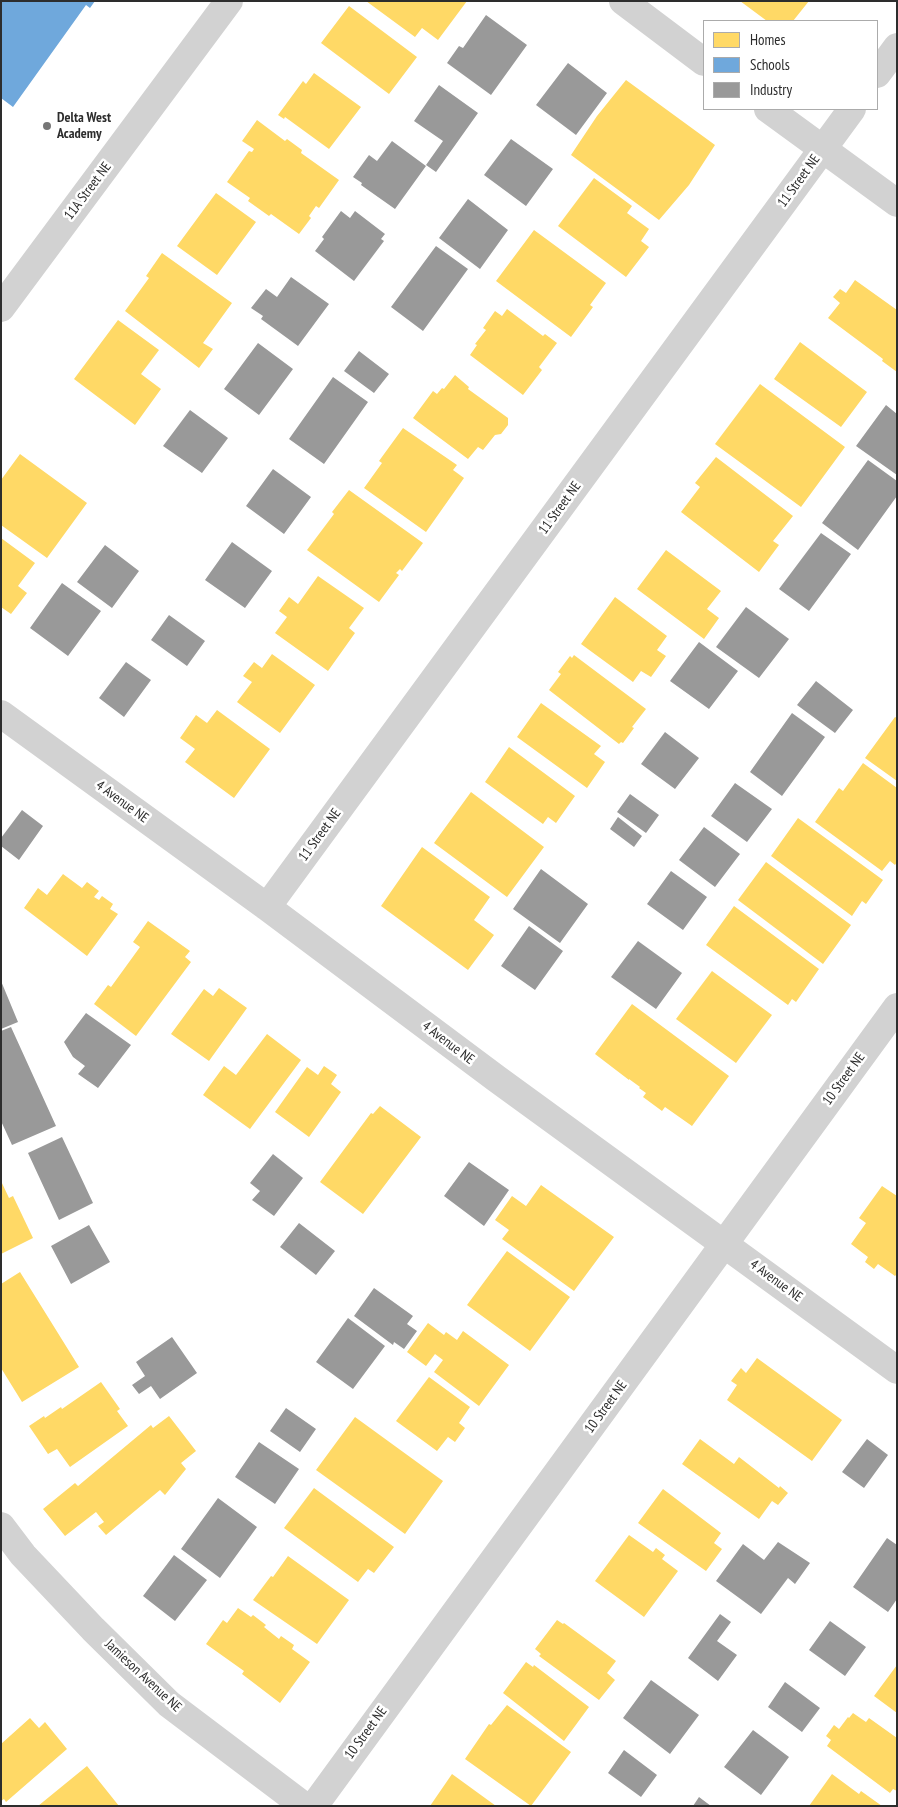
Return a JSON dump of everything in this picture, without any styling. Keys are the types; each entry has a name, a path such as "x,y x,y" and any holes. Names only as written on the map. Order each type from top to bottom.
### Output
{"street":[{"name":"11A Street NE","path":"1,308 228,1"},
{"path":"623,1 703,61"},
{"path":"878,73 897,47"},
{"path":"769,110 897,203"},
{"name":"11 Street NE","path":"267,907 851,110"},
{"name":"4 Avenue NE","path":"1,714 267,907 497,1080 897,1370"},
{"name":"10 Street NE","path":"314,1806 897,1007"},
{"name":"Jamieson Avenue NE","path":"1,1526 36,1568 93,1629 169,1704 304,1806"}],"building: Homes":[{"path":"366,1 467,1 438,40 422,28 415,37"},
{"path":"740,1 809,1 794,20 766,20"},
{"path":"349,6 417,57 389,94 321,43"},
{"path":"314,73 361,107 329,149 285,117 284,119 278,115 303,81 306,84"},
{"path":"626,80 715,145 689,185 659,220 571,155 597,116"},
{"path":"257,120 285,141 287,139 302,150 301,153 339,180 319,208 316,206 309,216 311,218 299,234 271,214 269,216 248,201 250,198 227,182 249,151 252,152 254,149 242,141"},
{"path":"594,178 632,206 627,213 649,229 641,241 649,247 626,277 558,226"},
{"path":"216,193 256,222 217,275 177,246"},
{"path":"534,230 606,283 590,305 593,307 571,337 496,281"},
{"path":"162,253 232,303 203,343 213,349 199,368 125,311 149,278 146,276"},
{"path":"855,280 897,310 897,372 882,361 883,359 828,318 840,303 833,297 840,289 846,293"},
{"path":"507,309 543,336 545,334 557,343 539,367 542,370 523,395 470,355 477,345 475,344 486,330 483,328 495,311 502,316"},
{"path":"118,320 159,350 141,374 161,389 135,425 74,379"},
{"path":"800,342 867,392 841,427 774,379"},
{"path":"455,375 469,387 468,389 508,418 508,425 501,434 495,435 483,450 478,447 468,459 413,418 433,391 437,394 442,388 444,389"},
{"path":"760,384 845,447 801,507 715,444"},
{"path":"403,428 457,465 453,470 464,478 426,532 364,488 382,463 379,461"},
{"path":"20,454 87,503 47,558 1,525 1,480"},
{"path":"716,457 793,516 773,541 779,545 759,572 681,512 700,487 695,483"},
{"path":"349,490 423,543 402,571 400,569 396,573 399,575 379,602 307,550"},
{"path":"1,538 35,563 18,586 27,593 11,614 1,607"},
{"path":"666,550 721,591 707,609 719,618 704,639 637,589"},
{"path":"318,576 364,608 349,628 355,633 328,671 275,633 287,617 279,611 289,597 298,604"},
{"path":"615,597 667,636 657,650 666,656 651,677 641,671 633,682 581,644"},
{"path":"272,654 315,685 280,733 237,702 252,682 243,676 254,662 262,668"},
{"path":"574,655 646,709 632,727 634,728 623,743 619,744 549,690 561,674 558,672 570,656 572,658"},
{"path":"541,703 601,746 594,754 605,762 587,788 517,737"},
{"path":"217,710 270,749 234,798 185,762 195,749 180,738 196,715 207,723"},
{"path":"895,717 897,718 897,781 865,758"},
{"path":"509,747 575,796 556,823 548,817 543,824 485,782"},
{"path":"863,763 897,788 897,862 895,865 890,861 882,871 815,822 839,788 843,791"},
{"path":"471,792 544,847 507,897 434,843"},
{"path":"798,818 883,880 866,904 862,901 852,916 771,856"},
{"path":"422,847 490,897 474,920 494,935 468,970 381,906"},
{"path":"766,862 851,925 823,964 738,900"},
{"path":"63,874 82,888 87,882 99,891 94,897 99,900 102,896 113,904 110,909 118,914 87,956 24,908 38,888 47,895"},
{"path":"734,906 819,969 796,1002 792,999 788,1005 706,945"},
{"path":"148,921 190,951 185,957 191,962 136,1036 94,1004 108,985 111,987 140,947 133,942"},
{"path":"712,971 772,1015 736,1063 676,1019"},
{"path":"219,988 247,1008 209,1061 171,1034 204,989 213,996"},
{"path":"632,1004 729,1076 692,1126 665,1107 662,1111 643,1097 646,1093 640,1087 595,1054"},
{"path":"267,1034 301,1060 250,1129 203,1095 224,1066 236,1075"},
{"path":"324,1066 337,1075 331,1084 341,1092 309,1137 275,1112 307,1067 318,1075"},
{"path":"380,1106 421,1137 363,1214 320,1182 371,1113 373,1114"},
{"path":"1,1181 9,1198 13,1196 33,1238 1,1254"},
{"path":"541,1185 614,1237 574,1291 502,1239 509,1230 495,1220 512,1196 526,1206"},
{"path":"882,1186 897,1196 897,1274 895,1276 878,1264 874,1269 865,1262 868,1257 851,1244 866,1223 859,1218"},
{"path":"507,1251 570,1297 530,1351 467,1305"},
{"path":"20,1272 79,1367 22,1402 1,1368 1,1284"},
{"path":"428,1323 444,1335 446,1332 457,1340 463,1331 509,1365 479,1406 434,1372 443,1360 435,1354 426,1366 407,1352"},
{"path":"757,1358 842,1420 812,1461 727,1400 737,1385 731,1381 741,1368 746,1373"},
{"path":"429,1377 470,1407 459,1423 465,1428 455,1442 448,1437 437,1451 396,1421"},
{"path":"101,1382 120,1409 117,1411 128,1426 70,1467 57,1449 48,1454 29,1426 61,1407 62,1409"},
{"path":"169,1416 196,1451 181,1463 186,1469 165,1495 160,1490 106,1535 98,1526 104,1522 96,1512 65,1536 43,1509 75,1483 78,1486 151,1425 153,1428"},
{"path":"355,1417 443,1481 405,1534 316,1470"},
{"path":"700,1439 734,1464 739,1457 788,1493 778,1505 772,1501 759,1519 682,1464"},
{"path":"314,1488 394,1547 374,1573 368,1569 358,1582 284,1528"},
{"path":"663,1489 721,1533 714,1543 722,1549 706,1571 638,1523"},
{"path":"629,1535 653,1552 656,1548 665,1555 662,1559 678,1571 644,1617 595,1581"},
{"path":"288,1556 349,1600 317,1644 253,1600"},
{"path":"238,1608 251,1617 253,1615 279,1639 281,1636 294,1645 292,1649 310,1662 280,1703 242,1674 244,1671 206,1644 223,1620 227,1623"},
{"path":"557,1620 564,1623 616,1661 607,1673 615,1680 599,1700 539,1656 541,1654 535,1649"},
{"path":"526,1662 533,1667 534,1665 589,1707 564,1741 503,1693"},
{"path":"897,1665 897,1713 874,1696"},
{"path":"507,1705 571,1752 531,1806 465,1759 489,1724 491,1725"},
{"path":"853,1713 866,1722 869,1718 897,1738 897,1791 893,1789 890,1793 827,1746 831,1740 826,1736 834,1725 839,1729"},
{"path":"30,1718 39,1728 45,1722 67,1749 6,1802 4,1799 1,1801 1,1744"},
{"path":"87,1766 119,1806 38,1806"},
{"path":"452,1774 496,1806 430,1806"},
{"path":"832,1774 859,1794 861,1791 882,1806 809,1806"}],"building: Schools":[{"path":"1,1 95,1 90,8 86,5 13,107 1,98"}],"building: Industry":[{"path":"486,15 527,45 491,95 447,63 459,46 463,48"},
{"path":"568,63 607,93 576,135 536,105"},
{"path":"439,85 478,113 436,172 426,165 443,141 414,121"},
{"path":"511,139 553,169 526,206 484,175"},
{"path":"392,141 426,166 395,209 361,185 362,183 353,177 369,155 377,161"},
{"path":"468,199 508,230 480,269 439,238"},
{"path":"341,211 350,218 355,211 385,234 381,239 384,241 354,281 315,251 324,239 322,237"},
{"path":"436,246 468,269 423,331 391,307"},
{"path":"291,277 329,304 298,346 261,319 263,316 251,308 266,289 277,297"},
{"path":"258,343 293,369 259,415 224,389"},
{"path":"359,351 389,374 374,393 344,371"},
{"path":"333,377 368,402 324,464 289,439"},
{"path":"886,405 897,414 897,475 856,446"},
{"path":"190,410 228,438 202,473 163,446"},
{"path":"868,460 897,481 897,496 858,550 822,523"},
{"path":"273,469 311,497 284,534 246,506"},
{"path":"821,533 851,554 809,611 779,589"},
{"path":"232,542 272,571 245,608 205,580"},
{"path":"105,545 139,571 112,608 77,582"},
{"path":"62,583 101,611 68,656 30,628"},
{"path":"746,607 789,639 759,678 716,647"},
{"path":"169,615 205,641 187,666 151,640"},
{"path":"699,642 738,671 709,709 670,681"},
{"path":"126,662 151,680 124,717 99,698"},
{"path":"816,681 853,710 835,733 797,705"},
{"path":"792,713 825,737 782,796 750,772"},
{"path":"665,732 699,758 675,789 641,764"},
{"path":"735,783 772,809 747,842 711,816"},
{"path":"630,794 659,815 646,833 617,812"},
{"path":"22,810 43,826 19,860 1,846 1,838"},
{"path":"618,817 642,836 634,847 610,829"},
{"path":"704,827 740,854 715,887 679,860"},
{"path":"541,869 588,904 560,943 513,909"},
{"path":"671,871 707,897 683,930 647,904"},
{"path":"529,926 563,951 535,990 501,966"},
{"path":"638,941 682,973 656,1009 611,977"},
{"path":"1,981 18,1022 1,1029"},
{"path":"86,1013 131,1045 98,1088 78,1074 85,1066 73,1057 64,1042"},
{"path":"11,1027 56,1126 12,1145 1,1121 1,1031"},
{"path":"62,1137 93,1203 59,1220 28,1153"},
{"path":"273,1154 303,1178 274,1216 252,1200 260,1191 250,1183"},
{"path":"469,1162 509,1190 484,1226 444,1196"},
{"path":"299,1223 335,1251 316,1275 280,1247"},
{"path":"89,1225 110,1262 71,1284 51,1246"},
{"path":"374,1288 413,1316 407,1324 417,1331 404,1349 394,1342 393,1345 354,1316"},
{"path":"348,1318 385,1346 353,1389 316,1362"},
{"path":"172,1337 197,1373 160,1399 151,1386 139,1394 132,1385 145,1376 136,1362"},
{"path":"286,1408 316,1429 300,1452 270,1431"},
{"path":"867,1439 888,1455 864,1488 842,1472"},
{"path":"259,1442 299,1469 275,1504 235,1477"},
{"path":"218,1498 257,1527 220,1578 181,1549"},
{"path":"887,1538 897,1545 897,1599 888,1612 853,1587"},
{"path":"778,1542 810,1563 795,1584 788,1578 761,1614 716,1581 743,1544 764,1560"},
{"path":"174,1555 207,1580 175,1621 143,1596"},
{"path":"720,1614 731,1622 717,1641 737,1655 718,1681 688,1658"},
{"path":"830,1621 866,1647 845,1676 809,1650"},
{"path":"651,1680 699,1715 670,1754 623,1718"},
{"path":"785,1682 820,1708 802,1732 768,1707"},
{"path":"753,1730 789,1757 761,1795 724,1767"},
{"path":"624,1750 657,1775 641,1797 608,1773"},
{"path":"699,1797 711,1806 693,1806"}],"place":[{"name":"Delta West Academy","path":"47,126"}]}
